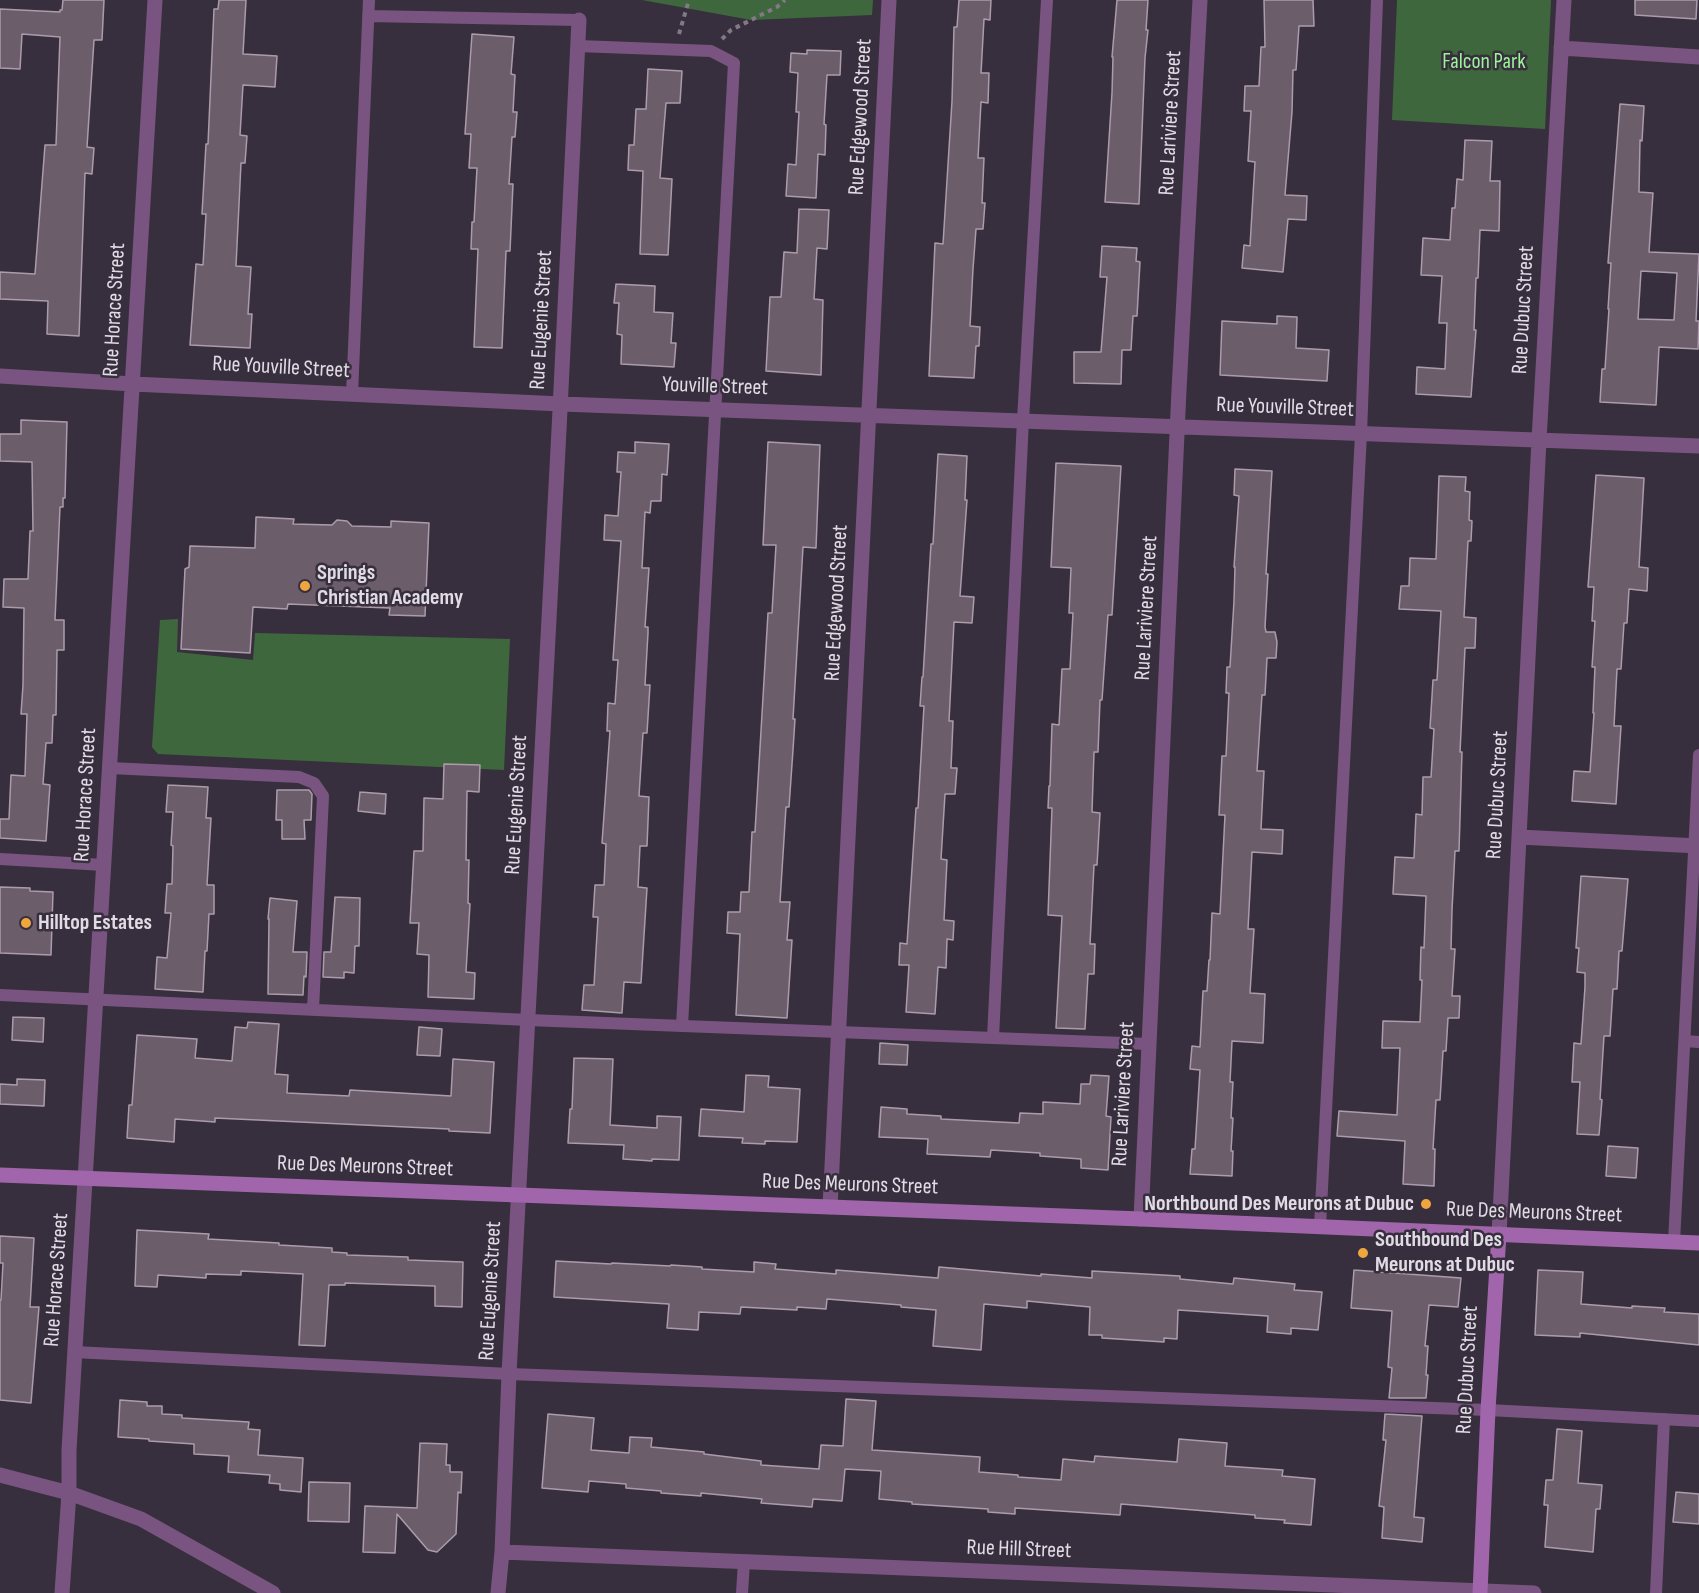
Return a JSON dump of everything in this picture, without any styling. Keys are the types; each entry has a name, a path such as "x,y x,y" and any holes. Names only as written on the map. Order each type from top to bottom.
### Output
{"street":[{"name":"Rue Horace Street","path":"62,1593 155,0"},
{"name":"Rue Edgewood Street","path":"830,1207 889,0"},
{"name":"Rue Lariviere Street","path":"1141,1219 1200,0"},
{"name":"Rue Dubuc Street","path":"1480,1592 1564,0"},
{"name":"Rue Eugenie Street","path":"498,1593 502,1552 509,1374 561,404 579,20"},
{"path":"1561,48 1699,57"},
{"name":"Rue Youville Street","path":"0,376 561,404"},
{"name":"Youville Street","path":"561,404 868,414"},
{"name":"Rue Youville Street","path":"868,414 1699,446"},
{"path":"1519,837 1697,846"},
{"name":"Rue Des Meurons Street","path":"0,1175 1699,1243"},
{"path":"0,1475 69,1493 141,1519 273,1593"},
{"name":"Rue Hill Street","path":"502,1552 1534,1593"}],"lane":[{"path":"352,393 369,0"},
{"path":"993,1038 1023,420 1047,0"},
{"path":"1320,1227 1361,434 1377,0"},
{"path":"368,16 579,20"},
{"path":"578,46 708,51 734,63 682,1026"},
{"path":"1674,1242 1697,846 1699,755"},
{"path":"110,768 299,777 314,783 322,796 313,1010"},
{"path":"0,859 104,865"},
{"path":"0,995 528,1020 1149,1044"},
{"path":"1685,1041 1699,1042"},
{"path":"75,1352 509,1374 1488,1410 1699,1421"},
{"path":"1656,1593 1664,1419"},
{"path":"742,1593 744,1562"}],"path":[{"path":"674,49 689,0"},
{"path":"708,51 731,30 777,7 785,0"}],"green space":[{"path":"642,0 873,0 872,15 751,20"},
{"name":"Falcon Park","path":"1397,0 1551,0 1545,129 1392,120"},
{"path":"178,619 177,652 253,660 255,633 510,639 504,770 158,754 152,747 160,620"}],"building":[{"path":"63,0 104,0 102,40 94,40 87,147 94,148 92,174 85,173 79,336 47,334 48,301 0,299 0,272 35,274 45,145 56,145 60,37 22,34 20,69 0,68 0,9 60,12"},
{"path":"219,0 246,0 243,54 277,56 275,87 243,85 240,135 247,136 245,163 241,163 236,266 251,267 248,314 252,314 250,348 190,345 196,264 203,265 206,214 202,214 206,144 208,144 214,9 218,9"},
{"path":"959,0 991,0 990,20 984,19 981,73 989,73 988,103 981,102 978,158 984,158 982,203 985,203 983,229 976,229 973,269 970,326 980,327 974,378 929,376 935,243 943,244 954,27 957,27"},
{"path":"1117,0 1148,0 1139,204 1105,202"},
{"path":"1264,0 1313,0 1314,26 1299,26 1296,70 1293,70 1285,195 1307,196 1306,220 1288,219 1283,272 1242,268 1244,245 1250,246 1255,162 1248,161 1251,111 1244,111 1245,86 1259,86 1261,47 1265,47"},
{"path":"1635,0 1697,0 1696,19 1635,15"},
{"path":"472,34 514,37 511,74 515,75 513,112 517,112 515,137 512,137 509,184 513,184 510,251 506,251 502,348 474,347 478,249 471,249 477,168 469,168 471,134 465,134"},
{"path":"807,50 841,51 840,75 827,75 825,155 818,154 816,198 786,196 788,164 796,165 799,112 796,112 798,73 790,72 791,53 807,54"},
{"path":"648,69 682,71 680,103 666,103 660,178 672,179 668,255 640,254 643,171 628,170 629,145 634,145 636,109 646,109"},
{"path":"1620,104 1644,106 1642,141 1640,140 1639,192 1653,193 1649,252 1699,254 1696,321 1699,321 1698,349 1659,347 1656,405 1600,402 1609,309 1611,263 1608,263","holes":["1641,271 1677,273 1674,320 1638,319"]},
{"path":"1465,140 1492,141 1490,181 1500,181 1499,231 1480,230 1471,397 1416,394 1417,367 1445,369 1447,323 1439,323 1442,276 1421,275 1423,238 1450,240 1457,179 1463,180"},
{"path":"799,209 829,210 827,249 817,248 814,299 823,300 821,375 766,371 770,297 781,297 784,252 797,253"},
{"path":"1102,246 1137,248 1136,261 1140,262 1137,316 1133,316 1131,350 1122,350 1121,384 1074,383 1074,352 1101,352 1107,277 1100,277"},
{"path":"616,284 655,286 654,312 673,313 671,343 676,343 674,367 621,364 622,335 617,334 619,303 614,303"},
{"path":"1277,316 1297,317 1296,348 1329,350 1327,381 1220,375 1222,321 1277,324"},
{"path":"21,420 67,422 65,498 63,498 63,507 60,507 55,620 64,620 64,650 57,650 56,715 53,715 52,743 46,743 43,784 50,785 46,841 0,838 0,819 9,819 11,775 25,776 27,714 21,714 24,608 3,607 4,579 28,579 30,531 33,531 32,462 0,461 0,434 21,434"},
{"path":"635,442 669,444 667,475 662,474 661,501 651,501 650,513 645,512 642,568 649,568 645,627 648,627 645,685 650,685 647,733 643,733 639,796 649,797 647,846 640,846 638,887 647,888 641,983 624,982 622,1013 582,1010 584,985 594,985 598,917 593,917 595,885 604,885 606,844 602,843 610,731 607,731 608,703 615,704 618,660 613,660 621,541 604,540 605,515 618,516 621,472 617,472 618,452 635,453"},
{"path":"768,442 820,445 816,548 803,547 793,750 789,807 786,807 780,902 790,902 787,940 792,940 787,1018 736,1015 740,934 727,933 728,912 740,912 741,892 749,892 752,832 755,832 768,613 772,613 776,545 763,545"},
{"path":"938,454 967,456 965,500 967,500 960,596 974,597 972,623 954,622 949,721 953,721 951,768 957,768 955,794 945,794 941,859 947,860 944,920 954,921 953,940 947,939 946,968 938,967 935,1014 906,1012 909,965 899,965 900,943 907,944 916,808 918,808 924,706 920,706"},
{"path":"1056,463 1121,466 1112,615 1108,615 1098,752 1094,752 1092,812 1100,813 1097,865 1094,865 1090,944 1095,944 1094,974 1088,974 1085,1029 1056,1028 1062,916 1048,915 1052,808 1048,808 1052,724 1059,725 1062,669 1070,669 1073,613 1069,613 1071,568 1051,567"},
{"path":"1235,469 1272,471 1265,627 1266,632 1275,632 1277,642 1276,658 1267,658 1257,771 1264,771 1261,829 1283,830 1282,854 1252,852 1248,929 1254,929 1250,993 1265,994 1263,1043 1232,1041 1230,1082 1233,1082 1232,1176 1190,1174 1192,1149 1195,1149 1200,1070 1190,1069 1192,1046 1200,1047 1203,991 1207,991 1210,960 1212,913 1220,914 1225,815 1219,815 1222,756 1226,756 1229,693 1226,693 1227,667 1230,667 1239,496 1234,495"},
{"path":"1596,475 1644,478 1639,567 1648,568 1647,591 1629,589 1621,669 1617,669 1614,726 1621,726 1616,804 1572,801 1574,771 1590,772 1594,713 1595,667 1592,667 1595,621 1592,621 1594,587 1588,587"},
{"path":"1439,476 1466,477 1465,491 1470,492 1469,520 1472,521 1471,541 1468,541 1464,617 1476,618 1475,648 1465,648 1460,752 1462,752 1459,851 1455,851 1452,910 1451,949 1455,949 1452,996 1460,996 1459,1018 1448,1018 1446,1051 1443,1051 1440,1100 1436,1100 1433,1149 1435,1149 1434,1186 1403,1184 1405,1141 1337,1136 1339,1111 1397,1115 1400,1048 1382,1048 1383,1021 1420,1022 1421,947 1424,948 1426,896 1393,894 1395,857 1414,858 1416,814 1422,815 1423,777 1431,777 1434,729 1430,728 1433,680 1437,680 1441,611 1399,609 1401,586 1409,586 1410,558 1436,559"},
{"name":"Springs Christian Academy","path":"256,517 294,519 293,524 332,525 337,520 347,521 352,526 391,527 391,521 429,523 425,616 389,615 390,608 288,604 287,609 253,607 250,653 181,649 185,569 189,567 190,546 255,548"},
{"path":"444,764 480,765 479,792 467,791 466,860 469,860 468,903 470,904 466,972 475,973 474,999 428,997 429,955 417,954 419,923 410,923 414,851 423,851 424,798 443,799"},
{"path":"168,785 208,787 206,818 211,818 207,885 214,885 214,914 209,914 203,992 155,989 157,957 167,958 171,913 165,913 167,884 172,884 173,846 171,845 173,812 166,812"},
{"path":"277,790 309,790 312,794 311,820 304,820 305,839 282,839 282,820 276,820"},
{"path":"360,792 386,794 385,814 358,811"},
{"path":"1581,876 1628,879 1617,989 1613,989 1610,1036 1604,1036 1599,1135 1577,1134 1580,1082 1572,1082 1574,1043 1581,1044 1585,987 1585,973 1577,972 1579,948 1576,948"},
{"name":"Hilltop Estates","path":"0,887 30,888 30,891 53,892 51,955 0,953"},
{"path":"335,897 360,898 359,946 355,946 354,973 344,972 344,978 323,977 324,952 331,952"},
{"path":"270,898 297,901 293,952 307,952 303,995 268,994"},
{"path":"13,1017 44,1018 43,1042 12,1040"},
{"path":"248,1022 279,1024 275,1074 288,1075 287,1093 349,1096 350,1090 451,1096 453,1059 494,1062 490,1133 215,1118 215,1122 175,1119 174,1142 127,1138 137,1035 197,1039 195,1058 232,1061 235,1027 247,1028"},
{"path":"419,1027 442,1029 440,1056 417,1055"},
{"path":"880,1043 908,1045 907,1065 879,1064"},
{"path":"574,1058 613,1059 610,1125 657,1128 657,1116 681,1117 679,1160 623,1159 624,1145 568,1143"},
{"path":"746,1075 769,1076 768,1087 800,1089 797,1142 742,1143 743,1138 699,1136 701,1109 744,1112"},
{"path":"1091,1075 1109,1076 1106,1116 1111,1117 1108,1170 1081,1168 1081,1159 1040,1156 1040,1153 991,1150 990,1157 927,1154 928,1139 879,1137 881,1107 907,1109 907,1114 941,1116 941,1119 1019,1123 1020,1113 1043,1114 1043,1102 1080,1104 1081,1084 1090,1084"},
{"path":"17,1079 45,1080 44,1106 0,1104 0,1084 17,1085"},
{"path":"1608,1146 1638,1148 1636,1178 1606,1176"},
{"path":"137,1230 209,1234 208,1239 332,1248 332,1252 347,1253 347,1255 463,1262 462,1307 435,1306 435,1286 345,1283 345,1285 329,1285 325,1346 299,1345 303,1274 241,1271 241,1275 206,1274 206,1278 158,1275 157,1287 135,1286"},
{"path":"0,1236 34,1238 30,1307 39,1307 31,1403 0,1400 0,1300 3,1263 0,1263"},
{"path":"556,1261 671,1265 754,1272 754,1262 776,1264 775,1269 836,1274 836,1270 938,1278 939,1267 1092,1278 1092,1271 1180,1276 1180,1279 1233,1284 1234,1278 1295,1284 1294,1290 1322,1292 1318,1330 1291,1328 1291,1334 1267,1332 1268,1316 1178,1310 1177,1339 1164,1338 1164,1342 1089,1335 1090,1307 1027,1301 1027,1308 984,1304 981,1350 933,1346 936,1310 827,1299 826,1309 741,1307 740,1314 699,1312 698,1330 667,1328 669,1304 554,1297"},
{"path":"1354,1270 1461,1278 1458,1307 1429,1305 1425,1346 1428,1346 1426,1398 1389,1398 1392,1368 1388,1367 1392,1311 1351,1308"},
{"path":"1538,1270 1583,1272 1581,1304 1665,1308 1664,1312 1699,1314 1699,1345 1580,1333 1580,1337 1535,1335"},
{"path":"846,1399 876,1401 872,1450 980,1457 979,1472 1018,1475 1018,1477 1061,1480 1063,1459 1094,1462 1095,1456 1177,1462 1179,1439 1227,1443 1225,1466 1283,1470 1282,1476 1315,1479 1311,1525 1255,1518 1255,1515 1121,1504 1120,1515 1015,1508 1015,1514 988,1512 988,1509 912,1504 912,1502 879,1499 881,1471 845,1469 842,1501 813,1499 812,1507 761,1503 762,1499 701,1493 701,1496 661,1493 661,1491 626,1488 626,1484 589,1481 588,1492 542,1488 548,1414 594,1418 591,1450 629,1453 630,1437 652,1438 651,1447 761,1461 761,1465 819,1469 821,1445 843,1446"},
{"path":"120,1400 147,1402 147,1406 162,1406 162,1414 182,1415 182,1418 249,1422 248,1429 260,1430 258,1455 303,1458 301,1492 280,1490 280,1484 269,1483 270,1475 228,1472 229,1456 194,1454 194,1444 118,1437"},
{"path":"1385,1414 1422,1416 1414,1517 1424,1518 1422,1542 1382,1538 1384,1507 1379,1506 1386,1440 1383,1440"},
{"path":"1557,1429 1582,1431 1578,1483 1602,1485 1600,1509 1596,1509 1593,1552 1545,1547 1548,1505 1544,1505 1546,1480 1553,1480"},
{"path":"420,1443 447,1444 446,1465 450,1465 450,1472 462,1472 461,1493 458,1492 456,1534 437,1552 428,1550 397,1514 395,1553 363,1552 365,1506 417,1508"},
{"path":"309,1482 350,1483 349,1522 308,1521"},
{"path":"1676,1492 1699,1494 1699,1524 1673,1522"}],"place":[{"name":"Springs Christian Academy","path":"305,586"},
{"name":"Hilltop Estates","path":"26,923"},
{"name":"Northbound Des Meurons at Dubuc","path":"1426,1204"},
{"name":"Southbound Des Meurons at Dubuc","path":"1363,1253"}]}
